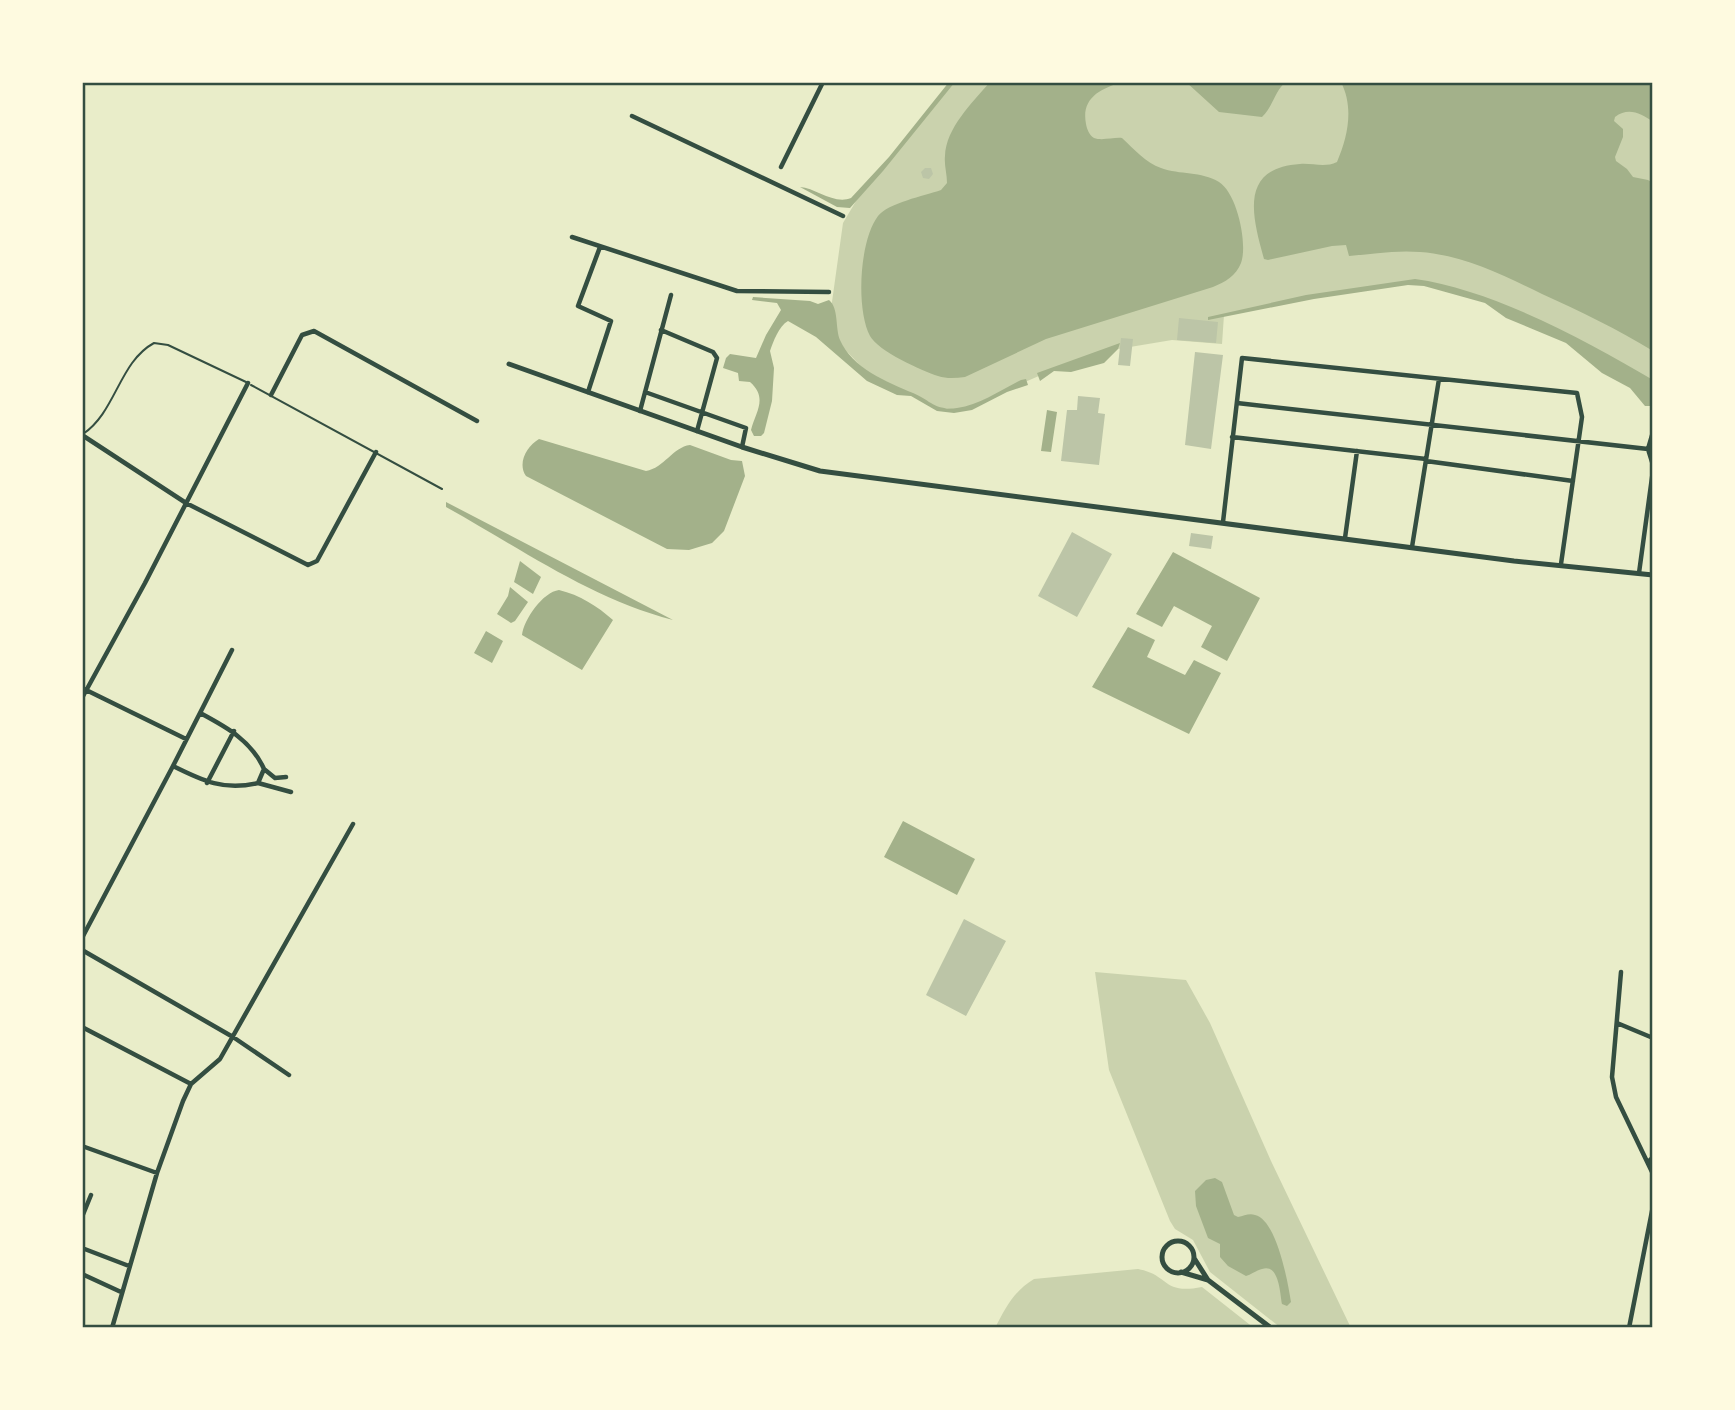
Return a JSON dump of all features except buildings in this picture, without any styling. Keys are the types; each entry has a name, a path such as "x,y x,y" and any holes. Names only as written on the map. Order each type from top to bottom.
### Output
{"street":[{"path":"781,167 824,82"},
{"path":"632,116 843,216"},
{"path":"572,237 737,291 830,292"},
{"path":"588,392 611,321 578,306 600,247"},
{"path":"640,411 671,295"},
{"path":"662,330 713,352 717,358 697,431"},
{"path":"271,395 302,335 314,331 477,421"},
{"path":"1223,522 1242,358 1577,393 1582,417 1561,564"},
{"path":"509,364 742,447 820,471 935,488 1653,575"},
{"path":"1412,547 1439,379"},
{"path":"82,698 84,689 186,503 247,383"},
{"path":"645,392 746,428 742,447"},
{"path":"1237,403 1648,449"},
{"path":"1653,432 1648,449 1653,465"},
{"path":"82,436 82,453"},
{"path":"82,436 186,503 308,565 317,561 376,452"},
{"path":"1232,437 1357,451 1573,481"},
{"path":"1345,538 1357,451"},
{"path":"1639,573 1653,470"},
{"path":"1645,530 1653,531"},
{"path":"82,938 232,650"},
{"path":"84,689 186,739"},
{"path":"200,713 234,731 252,748 264,769 275,778 286,777"},
{"path":"207,783 234,731"},
{"path":"173,766 207,783 240,787 258,783 291,792"},
{"path":"258,783 264,769"},
{"path":"112,1328 156,1173 191,1084 220,1059 353,824"},
{"path":"82,950 233,1037 289,1075"},
{"path":"1621,972 1612,1077 1616,1097 1653,1174"},
{"path":"1618,1023 1653,1038"},
{"path":"82,1027 191,1084"},
{"path":"82,1146 156,1173"},
{"path":"1648,1162 1653,1157"},
{"path":"82,1217 91,1195"},
{"path":"1629,1328 1653,1206"},
{"path":"1208,1280 1172,1271 1164,1265 1162,1254 1168,1245 1178,1241 1188,1244 1208,1280 1271,1328"},
{"path":"82,1248 129,1266"},
{"path":"1181,1272 1190,1267 1194,1258"},
{"path":"82,1274 121,1292"}],"lane":[{"path":"82,436 99,420 137,355 153,343 168,345 271,395 442,489"}],"shaded area":[{"path":"949,82 955,82 850,208 837,207 800,187 832,198 851,198 889,157"},
{"path":"952,82 1653,82 1653,385 1486,300 1417,283 1340,292 1224,315 1222,344 1172,340 1112,350 1041,375 962,410 932,407 912,394 873,379 836,340 831,309 843,223 859,196"},
{"path":"990,82 1122,82 1106,88 1089,101 1085,115 1090,134 1097,139 1122,138 1156,166 1205,176 1219,182 1236,207 1242,232 1243,255 1236,272 1213,287 1046,339 965,377 938,376 882,348 870,336 861,293 863,258 872,227 883,211 907,200 941,190 947,183 945,156 950,136 961,116"},
{"path":"1186,82 1286,82 1262,117 1219,112"},
{"path":"1341,82 1653,82 1653,122 1630,112 1620,114 1614,121 1623,129 1616,161 1633,177 1653,183 1653,351 1513,280 1452,257 1411,252 1349,256 1346,245 1264,259 1254,211 1259,184 1267,174 1280,167 1300,164 1328,165 1337,162 1348,122 1347,102"},
{"path":"1415,279 1444,285 1506,305 1599,349 1653,380 1653,406 1645,406 1630,388 1602,373 1566,343 1506,318 1485,303 1424,286 1408,285 1314,299 1208,320 1208,317 1306,295"},
{"path":"753,297 810,301 818,304 829,300 834,308 840,340 853,359 882,379 938,406 949,409 974,404 1021,380 1026,379 1028,385 1007,392 972,410 954,413 937,411 911,396 897,395 867,381 816,337 788,321 779,330 770,351 774,368 772,401 764,433 754,436 751,430 759,405 758,394 750,382 739,381 738,373 723,368 730,354 756,358 781,310 777,303 752,300"},
{"path":"1120,343 1118,349 1104,363 1071,372 1054,371 1040,381 1037,373"},
{"path":"1047,410 1057,412 1051,452 1041,451"},
{"path":"539,439 646,471 658,466 678,449 690,445 731,460 742,461 745,476 724,531 712,543 689,550 667,549 526,476 523,460 531,446"},
{"path":"446,502 673,620 643,611 585,586 446,507"},
{"path":"1173,552 1260,598 1227,661 1201,647 1212,626 1174,606 1162,627 1136,614"},
{"path":"520,561 541,577 533,594 514,582"},
{"path":"510,587 528,602 511,623 497,614 508,596"},
{"path":"559,590 588,602 613,620 582,670 522,635 535,607"},
{"path":"1128,627 1155,640 1147,657 1185,675 1194,660 1221,673 1189,734 1092,687"},
{"path":"486,631 503,641 492,663 474,653"},
{"path":"903,821 975,859 957,895 884,857"},
{"path":"1095,972 1186,980 1210,1023 1271,1161 1351,1328 1281,1328 1210,1272 1193,1240 1175,1229 1109,1070"},
{"path":"1215,1178 1222,1182 1234,1215 1255,1215 1263,1219 1269,1228 1280,1253 1287,1281 1291,1302 1287,1306 1282,1304 1278,1280 1272,1270 1262,1269 1246,1276 1228,1266 1220,1257 1220,1244 1208,1238 1196,1206 1195,1191 1206,1180"},
{"path":"1138,1269 1180,1288 1202,1287 1254,1328 995,1328 1016,1294 1034,1279"}]}
